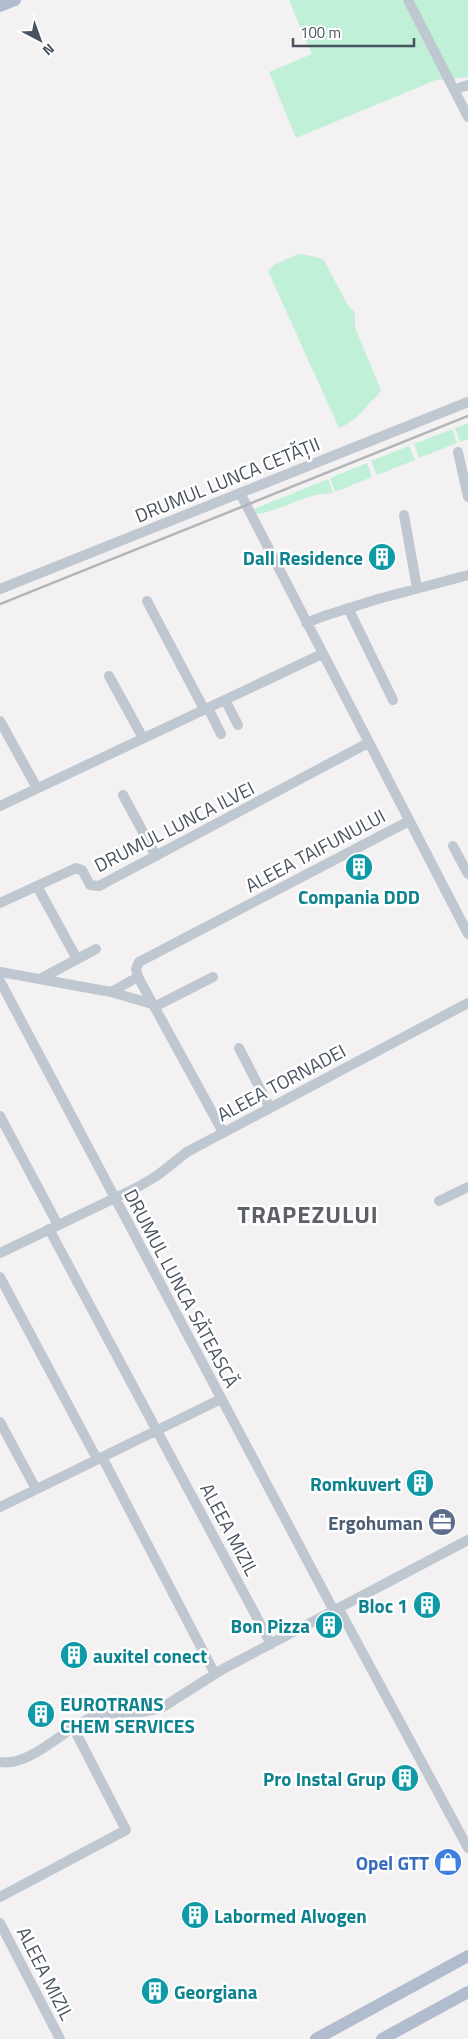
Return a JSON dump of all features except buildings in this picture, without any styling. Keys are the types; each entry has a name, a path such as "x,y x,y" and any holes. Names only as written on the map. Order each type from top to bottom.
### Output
{"main road":[{"path":"0,6 15,0"},
{"path":"316,2039 468,1958"},
{"path":"382,2039 468,1992"}],"street":[{"path":"408,0 468,117"},
{"path":"454,90 468,85"},
{"name":"DRUMUL LUNCA CETĂȚII","path":"0,589 468,402"},
{"path":"458,452 468,497"},
{"path":"240,493 408,821"},
{"path":"404,515 418,588"},
{"path":"306,623 348,608 468,575"},
{"path":"148,601 221,734"},
{"path":"348,608 393,700"},
{"path":"0,806 322,654"},
{"path":"109,676 143,738"},
{"path":"225,700 238,725"},
{"path":"0,720 37,788"},
{"name":"DRUMUL LUNCA ILVEI","path":"0,903 78,867 82,870 90,884 100,886 368,743"},
{"path":"123,795 156,856"},
{"name":"ALEEA TAIFUNULUI","path":"138,977 137,966 143,960 408,821 468,934"},
{"path":"453,846 468,874"},
{"path":"37,886 77,959"},
{"path":"40,979 96,949"},
{"path":"0,972 111,992 154,1005 213,977"},
{"path":"111,992 138,977 223,1132"},
{"name":"DRUMUL LUNCA SĂTEASCĂ","path":"0,982 221,1399 468,1848"},
{"name":"ALEEA TORNADEI","path":"0,1253 148,1181 179,1157 223,1132 468,1003"},
{"path":"239,1048 270,1108"},
{"name":"ALEEA MIZIL","path":"0,1116 53,1227 157,1430 271,1644"},
{"path":"439,1201 468,1187"},
{"path":"0,1278 100,1458 215,1674"},
{"path":"0,1507 221,1399"},
{"path":"0,1422 36,1489"},
{"path":"0,1762 12,1763 25,1758 89,1718 101,1714 158,1709 215,1674 468,1540"},
{"path":"0,1897 126,1830 73,1728"},
{"name":"ALEEA MIZIL","path":"0,1923 60,2039"}],"green space":[{"path":"289,0 468,0 468,77 436,80 296,138 269,72 312,54"},
{"path":"298,254 324,260 347,304 355,313 355,328 381,390 358,415 339,428 268,271 274,265"},
{"path":"468,423 468,439 460,442 455,428"},
{"path":"452,429 457,443 419,458 414,444"},
{"path":"409,446 415,460 377,475 371,461"},
{"path":"367,463 372,477 335,492 330,478"},
{"path":"328,479 333,493 313,496 267,512 257,514 254,509"}],"railway":[{"path":"0,604 468,416"}],"place":[{"name":"Dall Residence","path":"382,557"},
{"name":"Compania DDD","path":"359,867"},
{"name":"Romkuvert","path":"420,1483"},
{"name":"Ergohuman","path":"442,1522"},
{"name":"Bloc 1","path":"427,1605"},
{"name":"Bon Pizza","path":"329,1625"},
{"name":"auxitel conect","path":"74,1655"},
{"name":"EUROTRANS CHEM SERVICES","path":"41,1714"},
{"name":"Pro Instal Grup","path":"405,1778"},
{"name":"Opel GTT","path":"448,1862"},
{"name":"Labormed Alvogen","path":"195,1915"},
{"name":"Georgiana","path":"155,1991"}],"district":[{"name":"TRAPEZULUI","path":"308,1214"}]}
